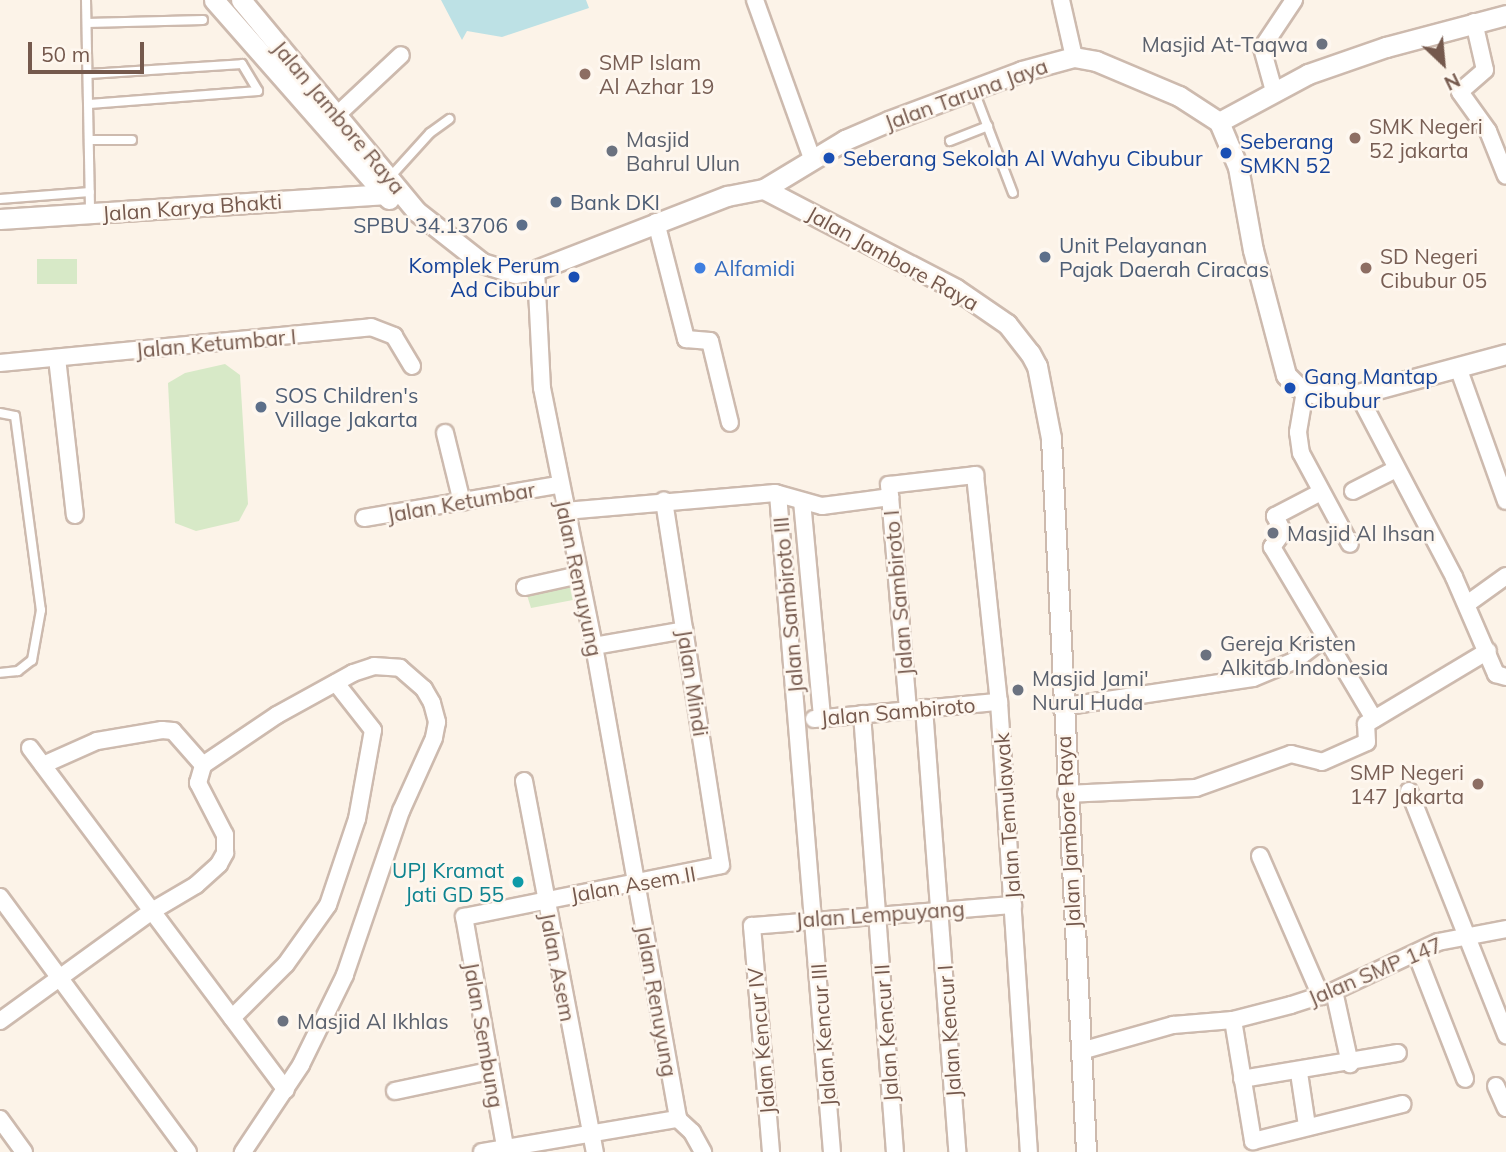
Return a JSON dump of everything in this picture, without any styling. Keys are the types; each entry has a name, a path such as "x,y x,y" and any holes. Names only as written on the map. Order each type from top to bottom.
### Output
{"street":[{"path":"214,0 383,194 416,211"},
{"name":"Jalan Jambore Raya","path":"241,0 391,176 416,211 482,263 515,273 536,270 727,196 764,189 956,289 1007,324 1030,353 1037,366 1051,438 1061,707 1086,1152"},
{"path":"755,0 812,158"},
{"path":"1061,0 1074,57"},
{"path":"1274,91 1262,48 1294,0"},
{"path":"1506,15 1474,22 1343,62 1274,91 1219,122 1238,167 1253,250 1286,375 1305,391 1358,394 1459,370 1506,354"},
{"path":"1474,22 1485,70 1460,92 1488,131 1506,176"},
{"path":"338,114 401,55"},
{"name":"Jalan Taruna Jaya","path":"764,189 812,158 889,121 974,89 1074,57 1114,65 1179,96 1219,122"},
{"name":"Jalan Karya Bhakti","path":"0,219 383,194"},
{"path":"656,222 686,339 710,341 730,423"},
{"name":"Jalan Remuyung","path":"536,270 542,388 558,485 594,646 637,883"},
{"name":"Jalan Ketumbar I","path":"0,363 371,327 394,336 412,366"},
{"path":"57,358 75,515"},
{"path":"1459,370 1506,501"},
{"path":"1305,391 1299,447 1350,544"},
{"path":"1358,394 1394,470 1467,604 1498,677 1506,677"},
{"path":"445,433 462,502"},
{"path":"1353,491 1394,470"},
{"name":"Jalan Sambiroto I","path":"940,910 890,497 893,482 975,475 978,480"},
{"name":"Jalan Temulawak","path":"978,480 999,702 1029,1152"},
{"name":"Jalan Ketumbar","path":"364,518 558,485"},
{"path":"1321,492 1275,516 1283,532 1272,543 1273,551 1323,639 1374,719"},
{"path":"778,495 822,506 890,497"},
{"name":"Jalan Sambiroto III","path":"565,511 664,500 778,495 814,918"},
{"name":"Jalan Mindi","path":"664,500 721,866"},
{"path":"802,501 822,718"},
{"path":"525,587 579,575"},
{"path":"1467,604 1506,576"},
{"path":"594,646 685,630"},
{"path":"1061,707 1253,678 1294,661 1323,639"},
{"path":"1066,794 1196,788 1291,754 1322,762 1367,742 1365,726 1374,719 1488,651"},
{"path":"0,1021 152,911 196,885 225,853 221,821 198,783 203,765 277,715 336,683 374,666 400,668 424,689 437,726 401,811 345,975 286,1090 243,1152"},
{"path":"232,1018 286,964 328,905 357,819 373,730 336,683"},
{"name":"Jalan Sambiroto","path":"798,720 999,702"},
{"name":"Jalan Kencur II","path":"862,714 895,1152"},
{"path":"43,765 97,741 162,730 173,731 203,765"},
{"path":"30,748 286,1090"},
{"name":"Jalan Asem","path":"524,781 594,1152"},
{"path":"1409,791 1506,1035"},
{"path":"1260,856 1327,994 1350,1064"},
{"name":"Jalan Asem II","path":"463,918 721,866"},
{"name":"Jalan Renuyung","path":"637,883 678,1119"},
{"path":"0,897 58,980 188,1152"},
{"name":"Jalan Lempuyang","path":"751,929 756,923 1013,905"},
{"name":"Jalan Kencur I","path":"940,910 957,1152"},
{"name":"Jalan Sembung","path":"463,918 489,1071 506,1150"},
{"name":"Jalan Kencur III","path":"814,918 832,1152"},
{"name":"Jalan Kencur IV","path":"751,929 771,1152"},
{"name":"Jalan SMP 147","path":"1081,1051 1172,1025 1233,1020 1327,994 1438,942 1506,929"},
{"path":"1416,953 1465,1079"},
{"path":"1233,1020 1253,1141 1402,1104"},
{"path":"1242,1079 1299,1073 1398,1053"},
{"path":"395,1091 489,1071"},
{"path":"1299,1073 1307,1126"},
{"path":"1496,1086 1506,1108"},
{"path":"0,1119 24,1152"},
{"path":"482,1152 506,1150 591,1131 678,1119 692,1132 703,1152"}],"lane":[{"path":"86,0 90,214"},
{"path":"87,23 203,20"},
{"path":"89,74 242,64 258,91 89,104"},
{"path":"974,89 1013,193"},
{"path":"391,176 430,133 449,119"},
{"path":"950,141 988,126"},
{"path":"90,140 132,140"},
{"path":"0,199 90,192"},
{"path":"0,414 15,416 41,610 32,660 18,671 0,673"}],"green space":[{"path":"37,259 77,259 77,284 37,284"},
{"path":"225,364 240,375 248,504 239,521 196,531 175,523 168,383 185,373"},
{"path":"569,580 573,600 531,608 526,592 557,589"}],"water":[{"path":"441,0 586,0 589,8 502,37 467,31 462,40"}],"place":[{"name":"Masjid At-Taqwa","path":"1322,44"},
{"name":"SMP Islam Al Azhar 19","path":"585,74"},
{"name":"SMK Negeri 52 jakarta","path":"1355,138"},
{"name":"Masjid Bahrul Ulun","path":"612,151"},
{"name":"Seberang SMKN 52","path":"1226,153"},
{"name":"Seberang Sekolah Al Wahyu Cibubur","path":"829,158"},
{"name":"Bank DKI","path":"556,202"},
{"name":"SPBU 34.13706","path":"522,225"},
{"name":"Unit Pelayanan Pajak Daerah Ciracas","path":"1045,257"},
{"name":"Alfamidi","path":"700,268"},
{"name":"SD Negeri Cibubur 05","path":"1366,268"},
{"name":"Komplek Perum Ad Cibubur","path":"574,277"},
{"name":"Gang Mantap Cibubur","path":"1290,388"},
{"name":"SOS Children's Village Jakarta","path":"261,407"},
{"name":"Masjid Al Ihsan","path":"1273,533"},
{"name":"Gereja Kristen Alkitab Indonesia","path":"1206,655"},
{"name":"Masjid Jami' Nurul Huda","path":"1018,690"},
{"name":"SMP Negeri 147 Jakarta","path":"1478,784"},
{"name":"UPJ Kramat Jati GD 55","path":"518,882"},
{"name":"Masjid Al Ikhlas","path":"283,1021"}]}
